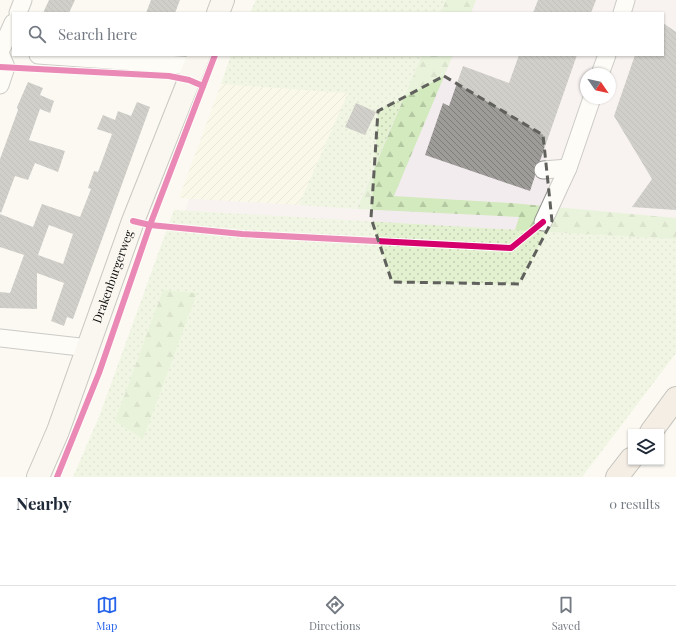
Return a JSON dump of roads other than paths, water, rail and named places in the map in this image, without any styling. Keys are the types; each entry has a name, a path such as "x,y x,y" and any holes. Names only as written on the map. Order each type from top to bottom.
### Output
{"highway":[{"path":"653,429 676,398"},
{"path":"617,477 628,462"}],"main road":[{"path":"218,12 223,0"},
{"name":"Drakenburgerweg","path":"38,477 58,430 89,348 133,221 197,60"}],"street":[{"path":"18,12 24,0"},
{"path":"622,12 626,0"},
{"path":"0,85 6,67 0,53 12,25"},
{"path":"0,53 12,53"},
{"path":"70,56 197,60"},
{"path":"602,68 607,56"},
{"path":"543,222 568,168 590,104"},
{"path":"543,170 568,168"},
{"path":"0,338 89,348"}]}
